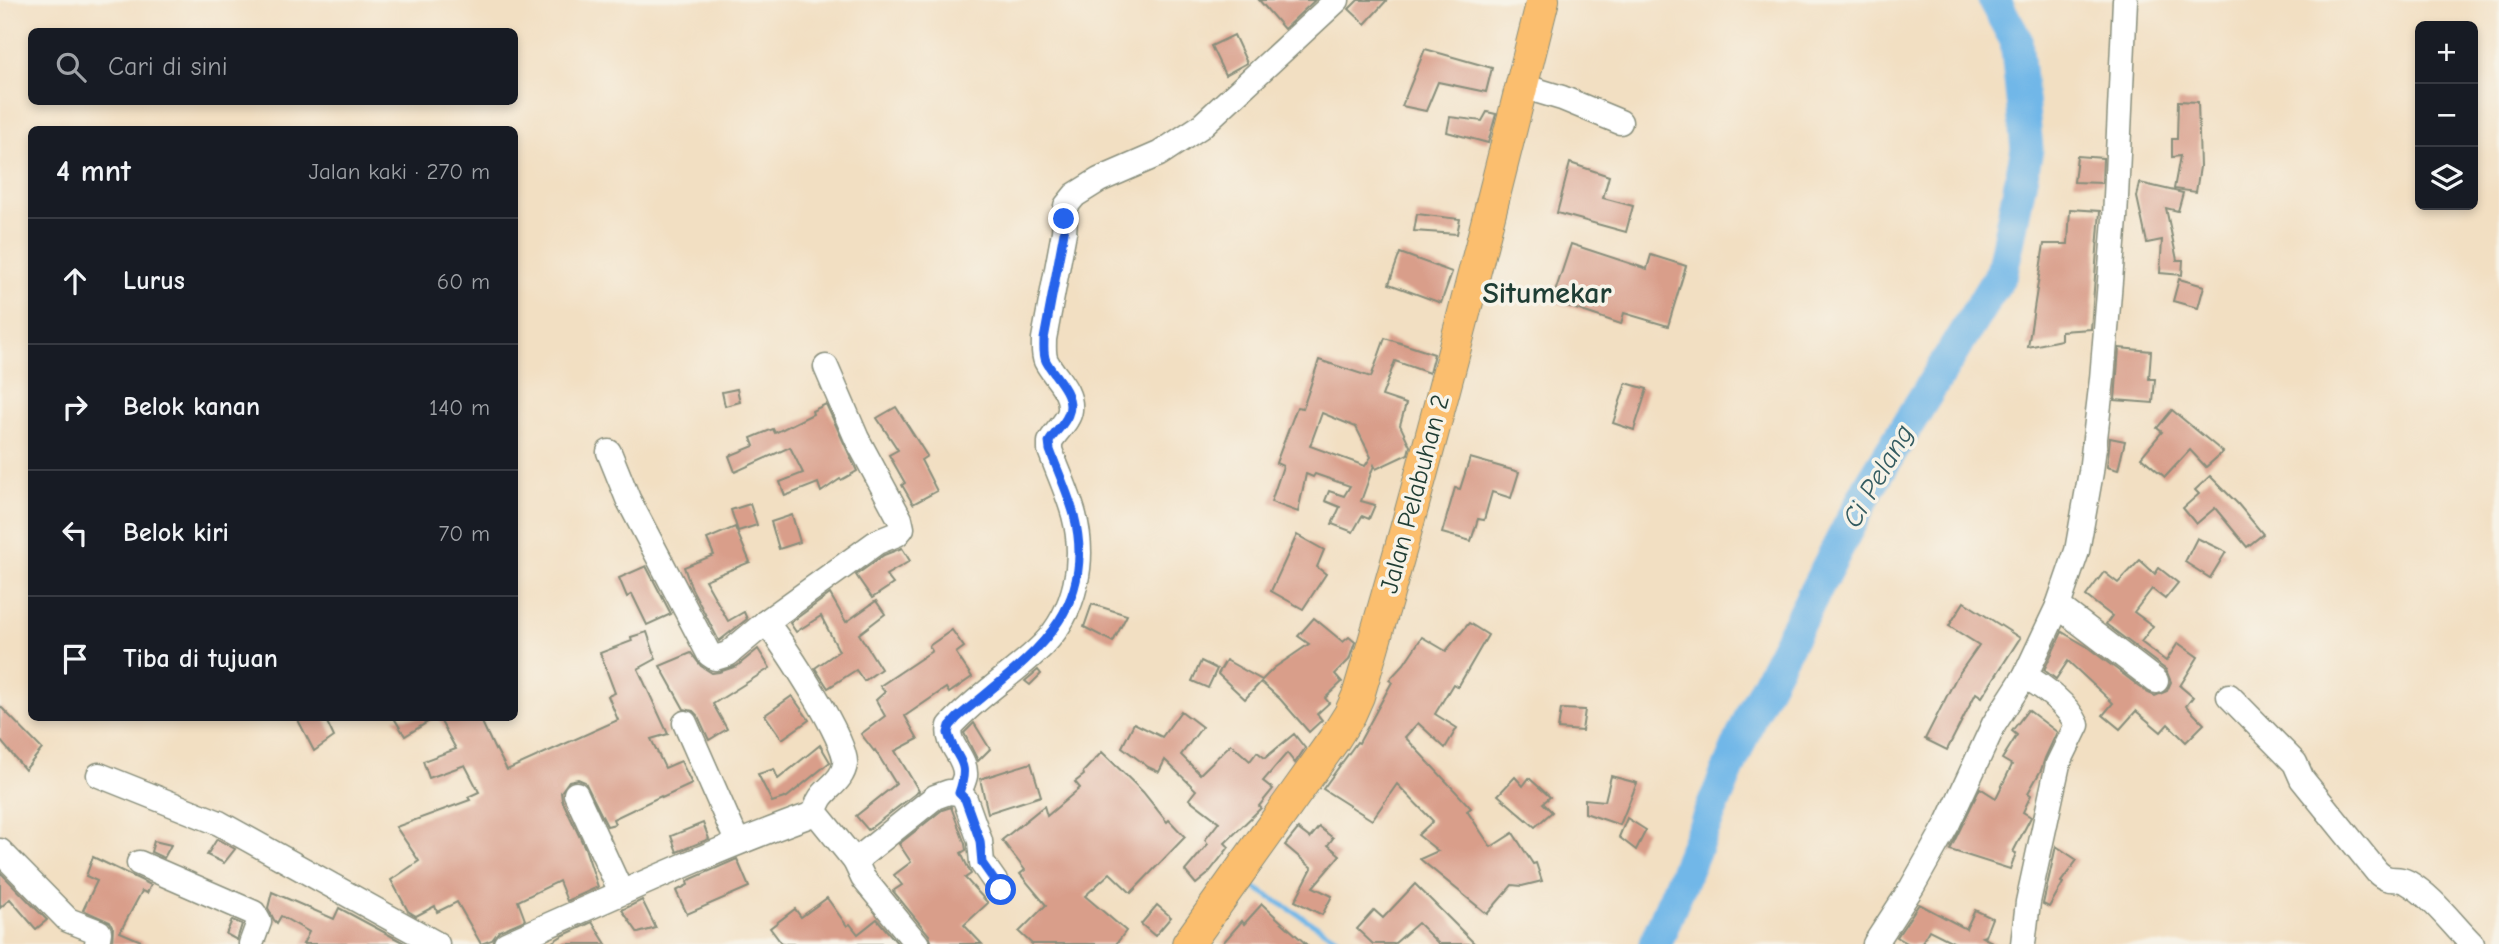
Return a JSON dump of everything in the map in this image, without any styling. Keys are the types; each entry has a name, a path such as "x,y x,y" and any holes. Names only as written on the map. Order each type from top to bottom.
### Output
{"main road":[{"name":"Jalan Pelabuhan 2","path":"1188,944 1333,741 1358,696 1443,395 1543,0"}],"street":[{"path":"959,793 965,775 964,766 949,738 950,726 1045,643 1062,617 1077,584 1079,557 1074,516 1049,442 1068,416 1069,402 1067,392 1044,353 1066,206 1075,195 1087,187 1159,154 1200,127 1337,0"},
{"path":"1875,944 1948,824 1994,724 2025,676 2058,606 2077,551 2098,426 2115,219 2125,0"},
{"path":"1522,86 1620,122"},
{"path":"609,452 628,499 709,654 715,658 728,654 766,622 877,542 897,534 902,528 900,519 857,439 826,367"},
{"path":"2058,606 2156,681"},
{"path":"766,622 798,669 840,742 846,760 841,775 822,793 816,804 816,813 855,861 863,878 917,944"},
{"path":"2023,944 2028,902 2058,764 2077,725 2057,701 2025,676"},
{"path":"2229,696 2295,763 2302,779 2377,872 2387,880 2402,880 2417,889 2452,920 2472,944"},
{"path":"685,723 737,841"},
{"path":"99,775 219,824 437,944"},
{"path":"855,861 936,797 949,792 959,793 965,799 980,841 982,863 1001,890"},
{"path":"576,794 621,892"},
{"path":"506,944 621,892 685,867 737,841 816,813"},
{"path":"0,851 68,920 99,932 97,944"},
{"path":"139,863 254,913 259,922 251,944"}],"building":[{"path":"1259,0 1315,0 1284,29"},
{"path":"1358,0 1387,0 1365,24 1349,9"},
{"path":"1234,35 1247,63 1225,75 1211,46"},
{"path":"1425,49 1492,68 1486,92 1438,82 1426,111 1402,106"},
{"path":"2178,101 2198,102 2200,167 2196,192 2174,189 2180,156 2172,157 2172,139 2177,139"},
{"path":"1487,112 1496,114 1488,143 1447,132 1450,117 1482,121"},
{"path":"2077,156 2103,158 2102,183 2074,182"},
{"path":"1570,163 1609,176 1603,198 1633,206 1626,232 1557,213"},
{"path":"2140,183 2183,193 2178,211 2166,208 2177,260 2183,260 2182,275 2160,273 2162,240 2147,243 2137,197"},
{"path":"2070,209 2100,211 2091,329 2061,331 2061,340 2028,347 2044,244 2068,244"},
{"path":"1417,214 1460,219 1457,234 1414,231"},
{"path":"1571,244 1647,269 1651,255 1686,266 1668,326 1624,313 1621,324 1552,301"},
{"path":"1400,253 1452,272 1441,303 1389,284"},
{"path":"2179,279 2204,286 2198,308 2173,301"},
{"path":"1385,338 1434,354 1429,373 1395,361 1382,396 1406,404 1400,425 1410,446 1408,454 1376,469 1374,465 1361,501 1375,505 1369,519 1362,516 1353,532 1332,524 1340,507 1325,501 1329,491 1344,496 1350,486 1315,474 1313,477 1306,474 1298,512 1271,502 1283,466 1276,463 1297,407 1303,408 1319,360 1371,377","holes":["1322,413 1356,427 1371,457 1365,466 1310,446"]},
{"path":"2119,348 2151,351 2149,379 2155,379 2153,403 2115,400"},
{"path":"1626,383 1647,389 1634,430 1613,423"},
{"path":"737,389 740,402 725,406 722,392"},
{"path":"826,404 857,471 821,492 818,483 785,496 780,482 803,473 790,447 735,472 729,456 754,446 751,438 773,429 775,433 813,414 812,411"},
{"path":"896,407 927,456 921,460 937,491 913,504 889,455 898,450 877,418"},
{"path":"2172,410 2223,452 2206,467 2190,450 2165,477 2141,457 2162,432 2157,428"},
{"path":"2110,438 2125,441 2118,470 2107,467"},
{"path":"1470,458 1519,472 1511,498 1492,492 1484,520 1478,519 1471,541 1442,533 1455,488 1460,489"},
{"path":"2210,476 2263,534 2247,547 2215,508 2196,524 2183,508 2199,494 2195,490"},
{"path":"750,504 757,525 738,531 731,510"},
{"path":"792,515 800,542 779,549 771,522"},
{"path":"735,527 750,562 705,580 728,621 744,612 747,619 719,641 691,587 684,567 714,555 707,539"},
{"path":"1297,535 1324,550 1317,567 1326,574 1303,609 1271,591"},
{"path":"2197,538 2226,552 2210,578 2185,562"},
{"path":"902,548 910,561 886,575 893,584 872,598 856,575 884,555"},
{"path":"2140,560 2155,574 2159,568 2178,583 2165,599 2152,589 2134,612 2153,626 2141,642 2166,661 2178,643 2198,657 2180,686 2193,697 2186,706 2204,724 2186,742 2168,724 2161,732 2136,711 2120,729 2103,715 2113,703 2068,661 2056,679 2044,670 2062,632 2086,646 2148,693 2155,696 2167,691 2171,682 2166,670 2106,624 2112,616 2086,596 2104,572 2118,583"},
{"path":"646,566 671,614 647,625 632,594 627,597 619,578"},
{"path":"830,594 846,622 876,601 885,614 859,634 881,669 864,681 856,670 828,688 815,668 839,651 821,616 796,632 790,623"},
{"path":"1964,602 2020,638 1982,697 1976,693 1947,750 1925,739 1956,678 1979,645 1949,626"},
{"path":"1092,604 1127,615 1113,642 1084,627"},
{"path":"1314,618 1343,642 1349,637 1355,642 1349,660 1335,674 1342,682 1325,698 1329,703 1317,714 1322,720 1309,732 1261,682 1245,699 1218,674 1226,660 1262,680 1274,668 1309,644 1298,636"},
{"path":"1469,623 1488,635 1458,687 1453,684 1435,714 1457,728 1445,748 1418,723 1405,737 1471,808 1467,811 1491,847 1513,833 1533,864 1536,863 1542,881 1522,886 1512,885 1487,914 1420,859 1438,851 1418,835 1433,821 1397,784 1372,820 1323,789 1357,742 1359,743 1392,682 1389,680 1404,664 1422,637 1446,651"},
{"path":"952,630 964,647 956,653 972,677 949,693 946,688 905,716 918,739 895,751 919,791 868,830 856,816 896,784 875,750 861,734 885,716 876,700 885,692 880,686 932,651 929,646"},
{"path":"647,632 656,659 638,669 668,734 651,739 665,768 681,761 692,784 613,819 615,824 607,826 585,782 578,779 569,781 561,792 562,800 585,848 598,887 567,901 559,881 518,901 525,920 499,931 492,940 481,944 457,902 437,912 435,906 416,916 408,911 391,880 419,861 396,827 470,800 468,797 479,792 465,765 429,778 423,761 456,749 441,721 481,721 507,770 618,720 608,696 615,693 600,653 632,641 631,637"},
{"path":"758,649 770,668 713,704 727,729 709,740 698,716 693,711 684,709 660,666 691,653 701,666 712,673 719,672 737,666"},
{"path":"1201,661 1217,669 1208,688 1192,681"},
{"path":"1038,670 1041,674 1030,685 1025,681"},
{"path":"792,696 809,720 782,739 765,715"},
{"path":"0,706 42,749 25,770 0,740"},
{"path":"1561,709 1585,710 1582,731 1558,729"},
{"path":"2028,710 2057,732 2028,793 2031,795 2023,812 2031,817 2013,852 2016,853 2010,869 1950,850 1980,788 1996,798 2012,765 2002,759 2017,735 2012,731"},
{"path":"1181,711 1202,727 1181,755 1200,774 1231,744 1250,761 1257,752 1265,758 1294,734 1305,748 1295,763 1287,753 1263,781 1273,789 1259,806 1261,808 1225,843 1229,847 1207,875 1196,884 1185,871 1208,844 1205,840 1219,822 1189,799 1196,790 1165,760 1159,772 1122,747 1134,723 1162,737"},
{"path":"299,721 326,721 334,737 314,751"},
{"path":"396,721 429,721 405,736"},
{"path":"974,723 990,749 978,761 964,733"},
{"path":"820,745 830,762 787,797 772,802 758,774 774,769 778,779"},
{"path":"1102,752 1143,792 1167,822 1169,820 1185,837 1131,893 1110,873 1085,896 1126,931 1116,944 1032,944 1019,932 1046,905 1020,874 1025,870 1002,840 1044,806 1047,816 1080,788 1075,782"},
{"path":"1031,763 1041,796 988,813 980,779"},
{"path":"1611,776 1637,783 1620,825 1585,813 1585,799 1605,801"},
{"path":"1515,777 1523,786 1529,778 1550,797 1543,803 1552,812 1535,827 1498,795"},
{"path":"951,807 965,844 966,850 961,853 971,874 965,878 988,903 964,925 982,944 932,944 929,935 893,891 902,885 894,875 911,862 899,844 942,810"},
{"path":"1627,818 1646,830 1636,850 1619,837"},
{"path":"703,823 709,839 677,852 671,836"},
{"path":"1319,827 1333,838 1328,845 1340,855 1313,887 1332,896 1322,915 1295,901 1312,868 1285,845 1298,829 1310,838"},
{"path":"217,839 235,849 224,863 207,855"},
{"path":"154,841 171,845 164,858 151,852"},
{"path":"2056,846 2077,860 2061,882 2063,883 2049,907 2043,904"},
{"path":"93,857 151,885 147,893 142,891 120,932 148,944 112,944 113,928 110,922 83,910 97,881 86,876"},
{"path":"737,859 749,887 687,914 676,891 688,885 689,880"},
{"path":"0,872 47,920 36,929 10,899 0,908"},
{"path":"1415,884 1475,944 1439,944 1418,923 1394,944 1373,944 1357,929 1374,910 1383,918"},
{"path":"272,892 334,919 339,908 406,944 303,944 309,932 281,916 277,923 274,920 268,908"},
{"path":"827,898 847,926 850,924 858,934 877,919 898,944 782,944 770,928 795,909 801,917"},
{"path":"642,900 656,928 638,933 622,910"},
{"path":"1262,904 1306,944 1222,944 1242,921 1244,924"},
{"path":"1919,904 1966,929 1975,910 1992,918 1985,936 1982,937 1996,944 1957,944 1929,930 1921,944 1909,944 1897,937"},
{"path":"1157,905 1171,917 1155,936 1141,924"},
{"path":"232,920 242,924 237,940 226,934"},
{"path":"592,922 606,944 549,944 562,936"}],"waterway":[{"name":"Ci Pelang","path":"1655,944 1752,713 1869,487 2002,272 2027,149 2016,40 1994,0"},
{"path":"1249,884 1346,944"}],"district":[{"name":"Situmekar","path":"1547,293"}],"route":[{"path":"1001,890 982,863 983,850 965,799 959,793 965,775 964,766 948,733 957,718 1045,643 1062,617 1077,584 1079,557 1074,516 1049,442 1065,422 1070,410 1069,402 1067,392 1044,353 1064,219"}]}
